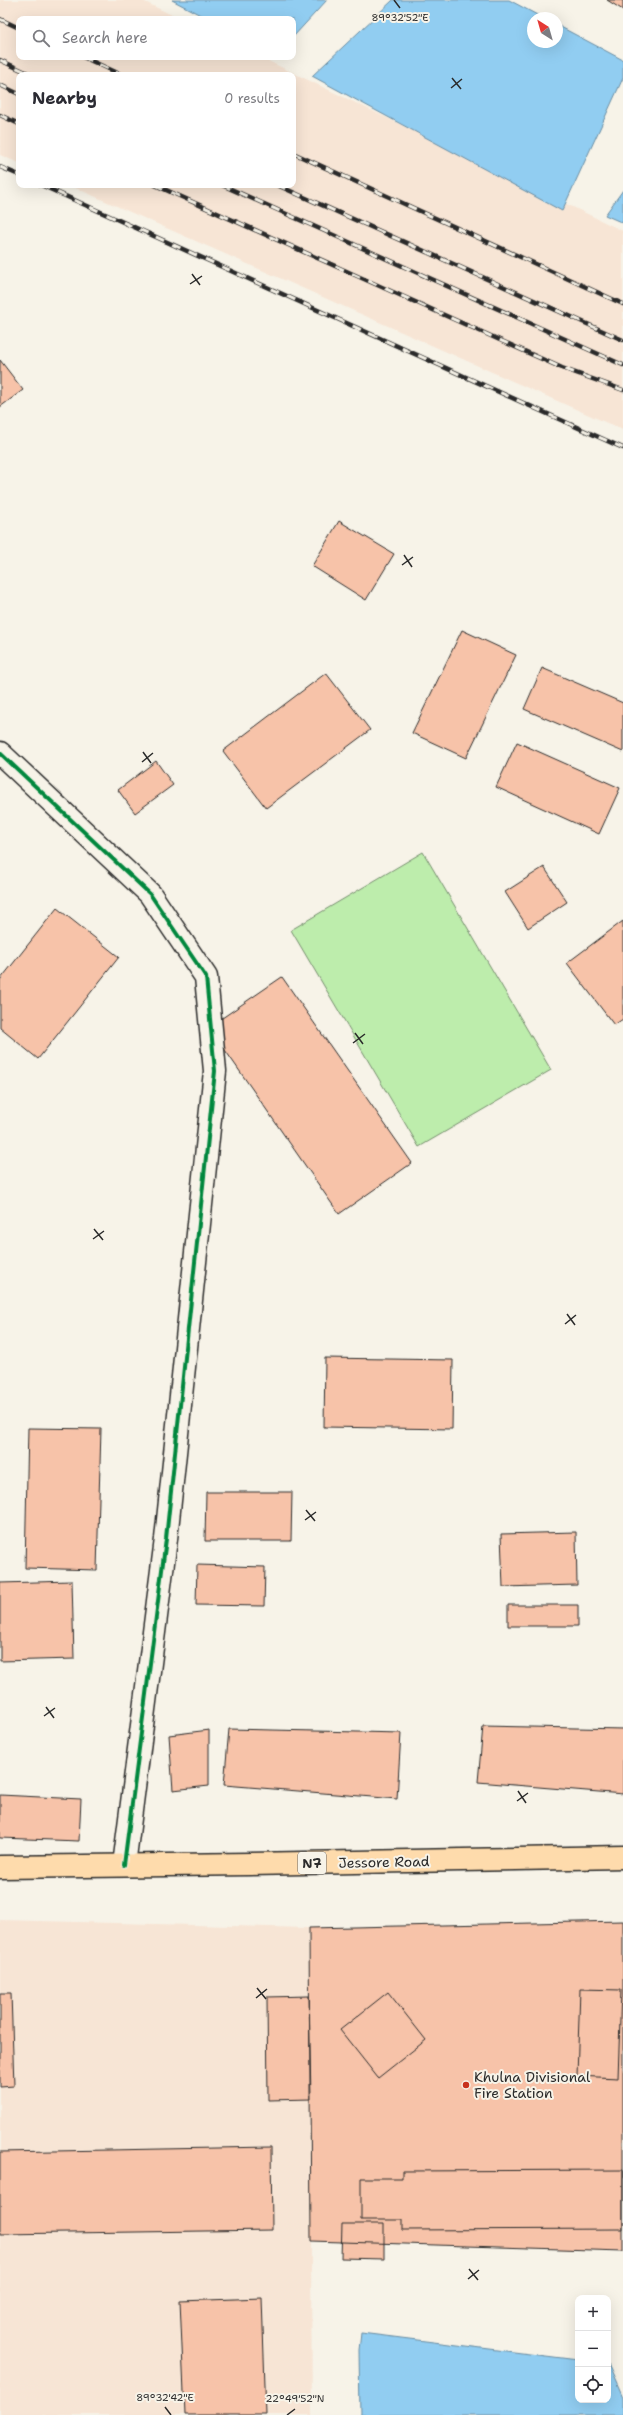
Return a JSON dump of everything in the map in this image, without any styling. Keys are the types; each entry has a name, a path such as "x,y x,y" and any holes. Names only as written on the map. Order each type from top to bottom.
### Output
{"highway":[{"name":"Jessore Road","path":"0,1867 124,1864 250,1864 623,1856"}],"street":[{"path":"0,753 150,894 206,977 215,1070 166,1539 124,1864"}],"shaded area":[{"path":"0,0 141,0 174,16 16,16 16,60 266,60 291,72 16,72 16,162 0,155"},
{"path":"296,74 623,231 623,430 76,188 296,188"},
{"path":"0,1920 309,1928 312,2415 0,2415"}],"green space":[{"path":"423,852 551,1070 419,1147 291,930"}],"water":[{"path":"172,0 327,0 296,34 296,16 202,16"},
{"path":"393,0 509,0 532,12 527,12 527,48 563,48 563,28 623,60 623,78 562,211 312,76"},
{"path":"623,190 623,223 605,215"},
{"path":"361,2333 575,2360 575,2403 611,2403 611,2370 623,2397 623,2415 360,2415 359,2351"}],"building":[{"path":"607,0 623,0 623,10"},
{"path":"0,360 23,390 0,407"},
{"path":"339,521 394,554 366,600 312,566"},
{"path":"462,630 516,655 466,758 412,733"},
{"path":"542,668 623,703 623,752 524,709"},
{"path":"326,673 370,730 266,808 223,751"},
{"path":"517,742 620,788 599,834 496,787"},
{"path":"156,761 173,785 135,813 118,790"},
{"path":"544,867 567,902 528,928 505,892"},
{"path":"57,908 119,957 38,1059 0,1028 0,980"},
{"path":"623,921 623,1019 614,1025 567,963"},
{"path":"282,977 412,1163 339,1214 209,1027"},
{"path":"325,1358 453,1360 452,1429 324,1427"},
{"path":"28,1428 101,1429 97,1570 25,1568"},
{"path":"206,1492 292,1492 291,1541 205,1541"},
{"path":"576,1532 577,1585 503,1587 501,1534"},
{"path":"197,1565 265,1567 264,1606 196,1605"},
{"path":"72,1581 74,1659 0,1661 0,1583"},
{"path":"508,1605 578,1605 578,1626 508,1626"},
{"path":"483,1726 623,1729 623,1794 478,1782"},
{"path":"229,1729 401,1733 397,1799 224,1785"},
{"path":"209,1730 209,1786 173,1790 169,1735"},
{"path":"0,1795 81,1799 79,1841 0,1838"},
{"name":"Khulna Divisional Fire Station","path":"623,1921 623,2251 311,2241 309,1928"},
{"path":"580,1989 621,1990 618,2078 577,2076"},
{"path":"388,1992 426,2040 378,2078 340,2030"},
{"path":"0,1993 11,1993 14,2086 0,2087"},
{"path":"309,1996 311,2099 268,2100 267,1997"},
{"path":"271,2147 272,2230 0,2234 0,2152"},
{"path":"623,2170 623,2229 402,2230 402,2220 361,2220 361,2178 402,2178 402,2171"},
{"path":"342,2224 384,2224 384,2259 341,2258"},
{"path":"262,2298 266,2415 185,2415 180,2301"}],"railway":[{"path":"0,19 16,27"},
{"path":"0,60 26,72"},
{"path":"90,60 116,72"},
{"path":"0,85 16,93"},
{"path":"0,115 16,123"},
{"path":"296,154 623,304"},
{"path":"0,167 16,174"},
{"path":"48,188 623,448"},
{"path":"162,188 562,368 623,390"},
{"path":"229,188 623,365"},
{"path":"284,188 623,340"}],"cycle path":[{"path":"0,753 150,894 206,977 215,1071 166,1539 124,1865"}],"place":[{"name":"Khulna Divisional Fire Station","path":"466,2085"}]}
